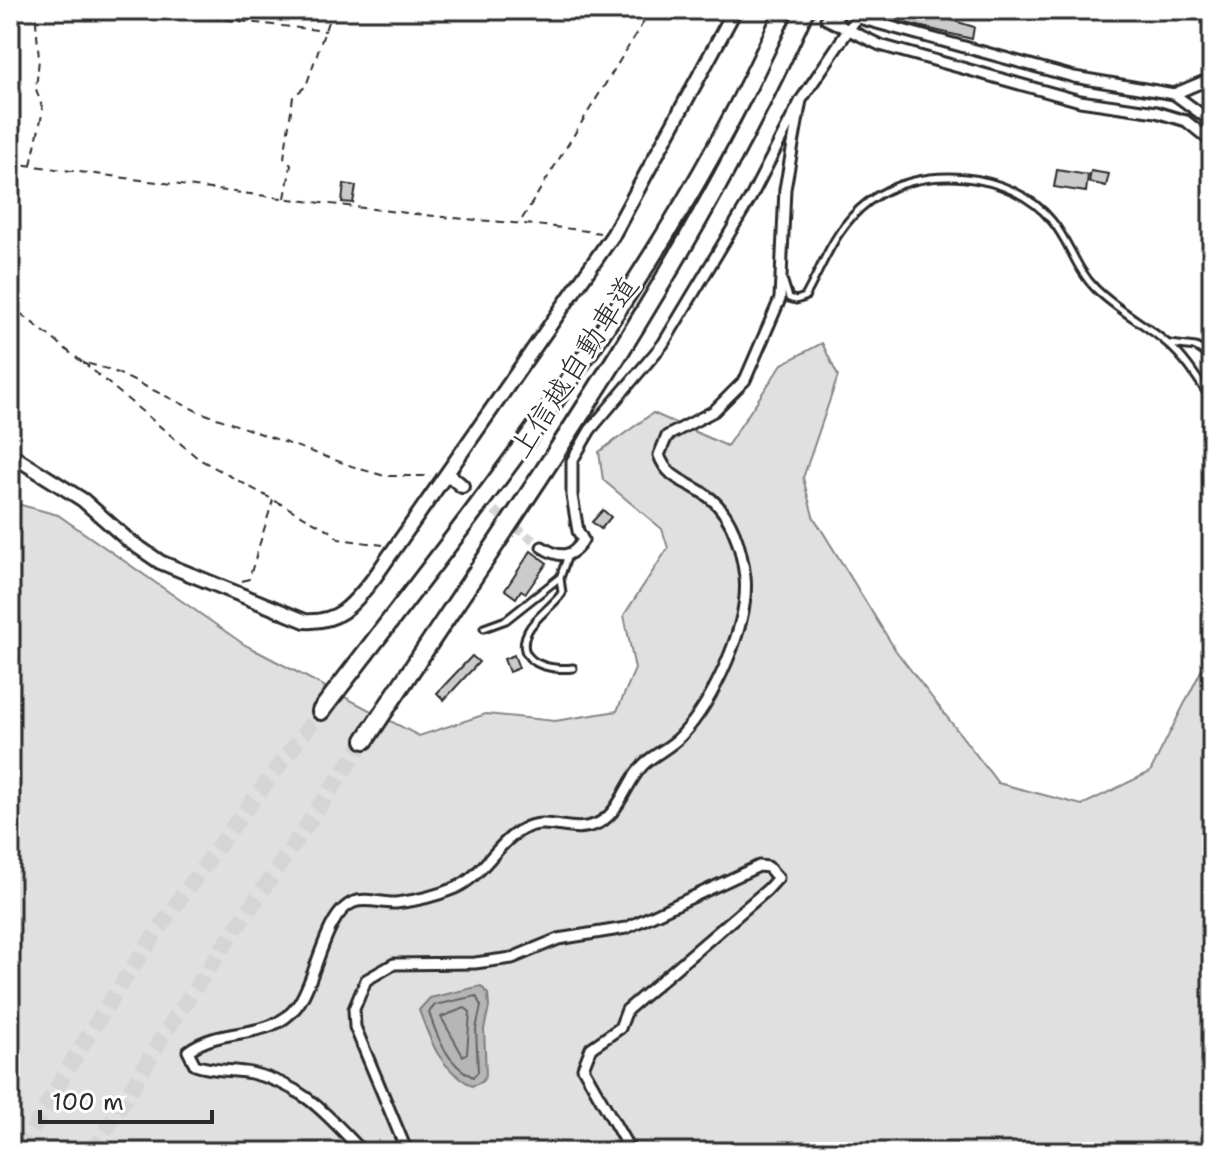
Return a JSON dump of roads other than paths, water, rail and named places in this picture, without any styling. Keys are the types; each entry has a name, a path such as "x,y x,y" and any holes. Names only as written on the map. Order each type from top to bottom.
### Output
{"highway":[{"name":"上信越自動車道","path":"321,711 497,482 612,319 719,142 784,10"},
{"name":"上信越自動車道","path":"365,740 589,399 662,281 736,155 805,10"}],"street":[{"path":"10,454 83,500 160,562 275,612 323,622 349,609 448,474 613,235 735,10"},
{"path":"841,10 831,21 847,32 880,45 1080,101 1156,112 1186,121 1212,142"},
{"path":"542,547 555,555 568,555 583,540 578,531 572,496 572,461 590,430 663,344 750,199 801,100 858,13 1074,77 1174,94 1212,122"},
{"path":"1174,94 1212,78"},
{"path":"363,1152 302,1091 249,1073 209,1071 195,1065 188,1051 211,1039 278,1024 289,1016 308,987 339,912 355,902 396,903 459,886 508,840 540,823 576,828 596,825 615,810 643,765 680,738 704,707 741,620 745,577 734,531 725,511 704,493 678,480 663,467 659,455 667,436 714,411 745,380 780,299 785,189 801,100"},
{"path":"448,474 462,486"},
{"path":"407,1152 355,1027 356,1001 366,980 394,964 475,963 512,958 558,939 626,928 759,866 768,867 778,878 767,890 627,1010 620,1028 591,1048 583,1068 631,1152"}],"lane":[{"path":"782,277 789,298 796,300 805,297 831,241 869,202 900,186 933,177 984,180 1020,196 1052,220 1092,286 1119,310 1169,344 1212,401"},
{"path":"1169,344 1196,347 1212,357"},
{"path":"568,555 560,578 562,593 529,628 525,640 528,656 534,663 548,670 573,668"},
{"path":"484,628 517,612 560,578"}],"water":[{"path":"481,986 488,994 489,1007 484,1029 486,1075 482,1082 472,1086 444,1063 419,1010 430,998"}],"tunnel":[{"path":"809,10 826,19"},
{"path":"462,486 542,547"},
{"path":"21,1152 124,980 200,871 321,711"},
{"path":"93,1152 166,1031 365,740"}]}
